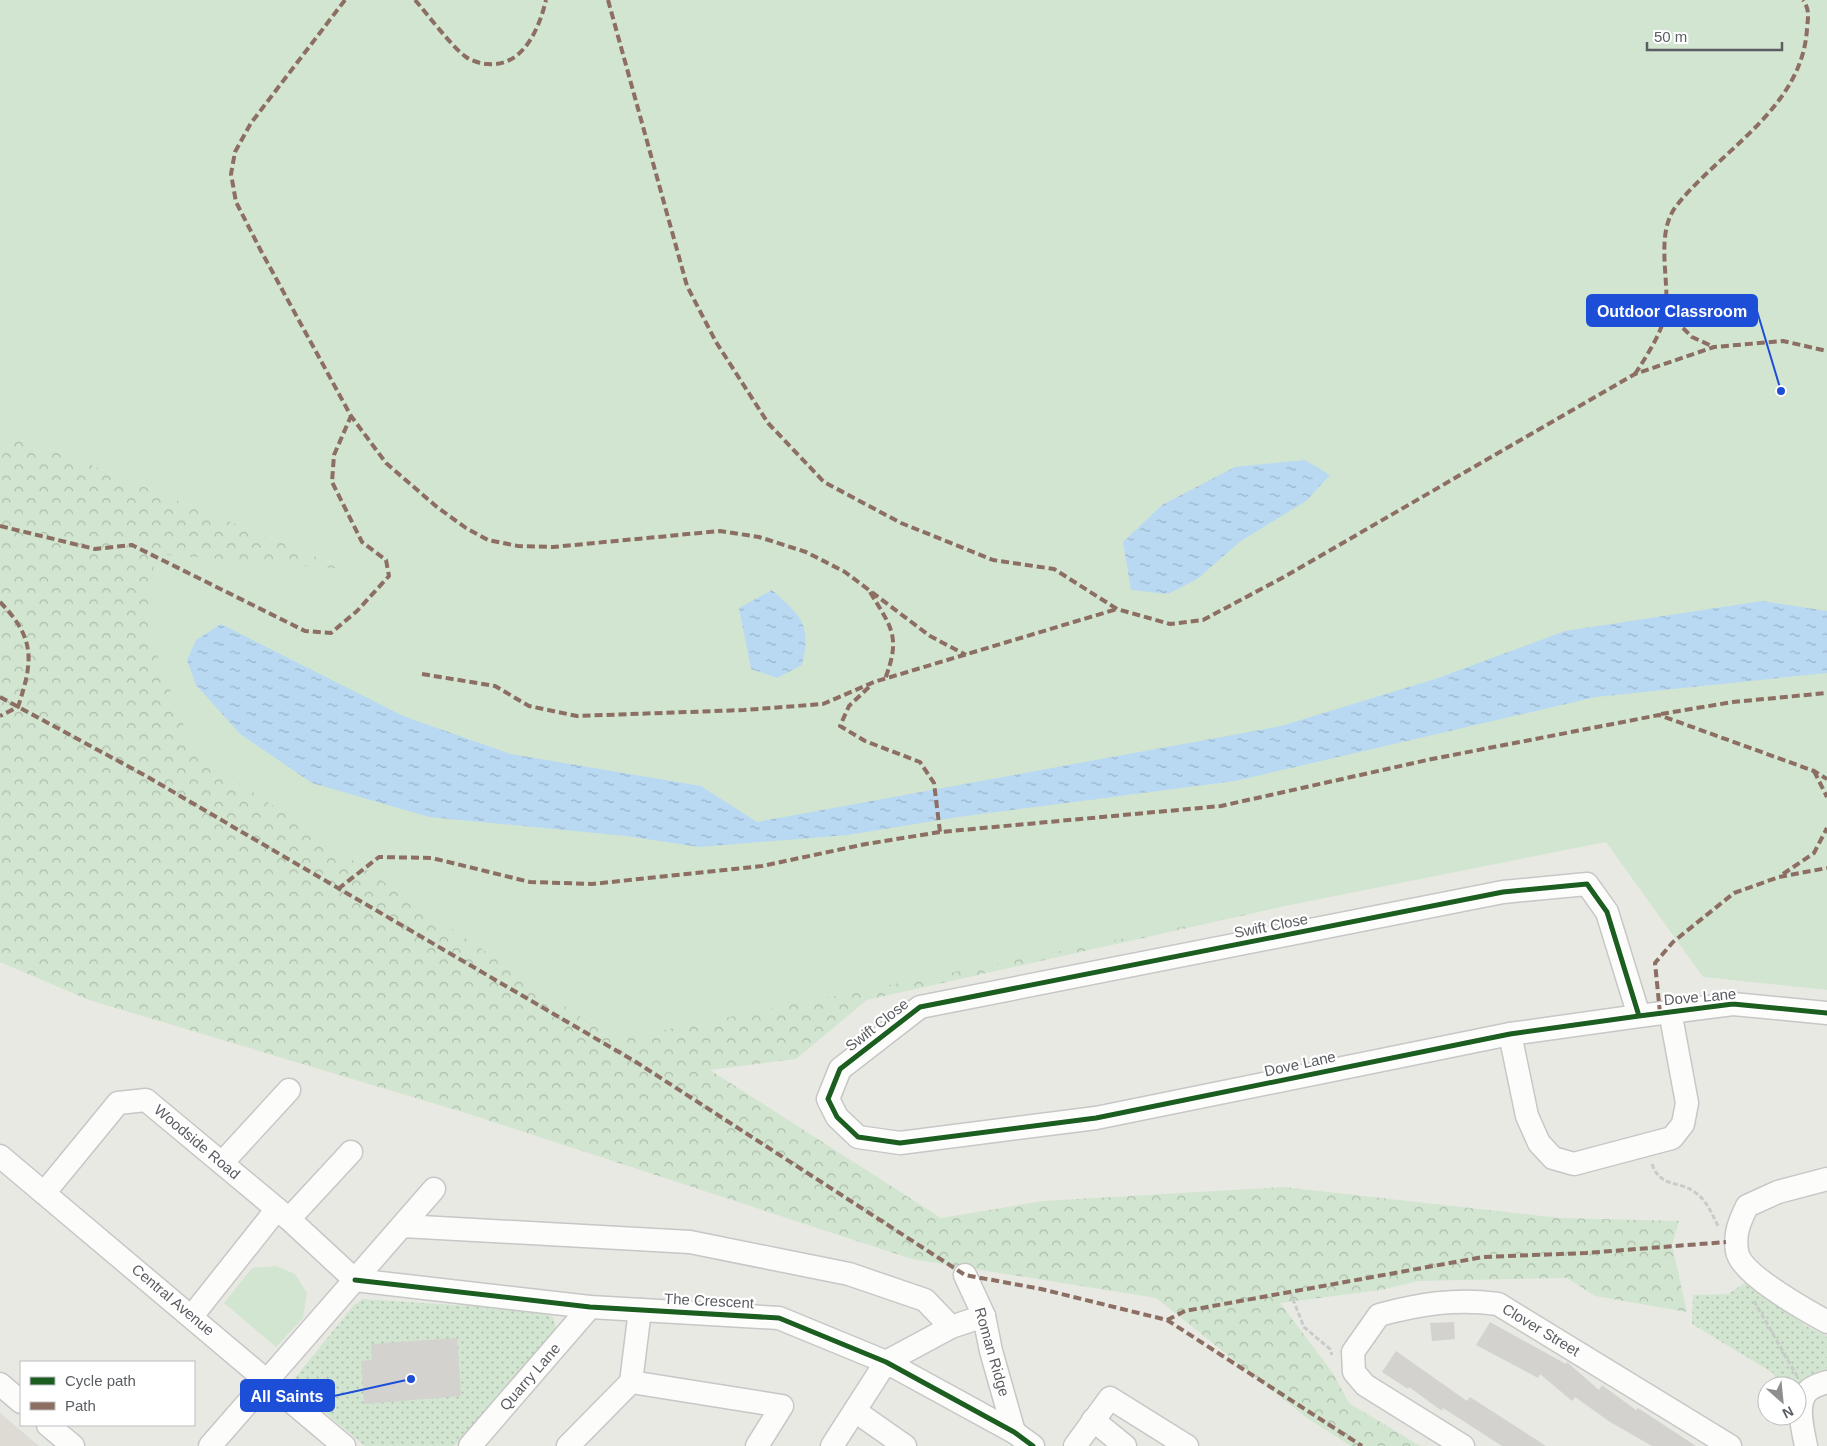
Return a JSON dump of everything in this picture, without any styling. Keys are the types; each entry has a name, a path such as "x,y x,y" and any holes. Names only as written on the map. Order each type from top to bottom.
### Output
{"street":[{"name":"Swift Close","path":"840,1069 920,1007 1503,892 1587,884 1607,912 1639,1016"},
{"name":"Dove Lane","path":"840,1069 828,1099 837,1117 858,1137 900,1143 1096,1118 1510,1034 1733,1004 1827,1013"},
{"path":"1510,1034 1527,1116 1539,1143 1553,1158 1574,1164 1672,1138 1684,1124 1688,1103 1670,1012"},
{"path":"222,1163 290,1090"},
{"name":"Woodside Road","path":"45,1192 118,1103 146,1100 283,1214 355,1280"},
{"path":"192,1316 283,1214 351,1152"},
{"name":"Central Avenue","path":"0,1156 344,1446"},
{"path":"1827,1179 1778,1192 1747,1206 1736,1230 1737,1253 1745,1267 1787,1298 1827,1322"},
{"path":"210,1446 434,1189"},
{"path":"402,1226 690,1242 849,1274 925,1300 951,1327"},
{"name":"Roman Ridge","path":"965,1275 984,1316 991,1351 1014,1432"},
{"name":"The Crescent","path":"355,1280 590,1307 779,1318 886,1362 1014,1432 1033,1446"},
{"name":"Clover Street","path":"1354,1362 1354,1352 1379,1315 1422,1304 1474,1301 1498,1304 1730,1446"},
{"name":"Quarry Lane","path":"478,1443 590,1307"},
{"path":"568,1446 631,1382 640,1310"},
{"path":"832,1446 886,1362 951,1327 984,1316"},
{"path":"1354,1362 1354,1372 1365,1385 1463,1446"},
{"path":"631,1382 782,1406 757,1446"},
{"path":"0,1384 20,1401"},
{"path":"1806,1446 1802,1422 1802,1400 1818,1386"},
{"path":"1075,1446 1110,1398 1187,1446"},
{"path":"854,1411 905,1446"},
{"path":"1093,1420 1125,1446"},
{"path":"49,1426 73,1446"}],"path":[{"path":"1655,1174 1663,1180 1696,1192 1708,1206"},
{"path":"1290,1292 1304,1328 1330,1349 1334,1360 1354,1362"},
{"path":"1752,1297 1798,1379 1818,1386"}],"shaded area":[{"path":"0,1413 39,1446 0,1446"}],"green space":[{"path":"0,0 1827,0 1827,990 1703,977 1606,842 614,1040 193,751 148,630 155,554 347,569 52,449 0,434"},
{"path":"0,434 52,449 349,570 1525,852 867,1000 796,1059 710,1070 941,1218 1043,1201 1283,1187 1560,1218 1679,1221 1672,1245 1687,1312 1595,1296 1567,1278 1418,1281 1381,1290 1280,1303 1333,1373 1349,1403 1420,1446 1351,1446 1307,1418 1156,1298 912,1259 469,1114 89,1000 0,962"},
{"path":"276,1266 295,1274 307,1293 303,1318 276,1347 224,1303 252,1268"},
{"path":"1748,1281 1806,1326 1827,1336 1827,1372 1816,1374 1807,1383 1807,1376 1774,1376 1773,1373 1692,1324 1693,1295 1728,1294"},
{"path":"363,1299 531,1310 553,1317 557,1331 454,1446 365,1446 290,1384 354,1305"}],"water":[{"path":"1305,460 1330,475 1306,501 1241,541 1197,579 1168,594 1131,590 1123,542 1162,505 1235,467"},
{"path":"772,590 797,614 805,630 806,640 802,665 777,678 751,669 739,608"},
{"path":"1762,601 1827,611 1827,673 1596,697 1235,781 958,817 848,835 699,847 626,836 429,817 312,783 240,734 196,685 187,660 196,640 221,624 403,716 511,754 701,786 757,822 1281,726 1438,678 1565,631"}],"building":[{"path":"1454,1322 1455,1339 1432,1341 1430,1323"},
{"path":"1490,1322 1566,1364 1567,1362 1599,1390 1602,1385 1636,1410 1638,1408 1696,1446 1652,1446 1610,1422 1575,1397 1572,1401 1540,1374 1538,1378 1476,1345"},
{"path":"457,1338 461,1396 364,1404 361,1361 372,1360 371,1344"},
{"path":"1396,1351 1467,1401 1470,1397 1546,1446 1502,1446 1443,1408 1442,1411 1409,1387 1408,1389 1382,1372"}],"marked path":[{"path":"345,0 251,123 235,152 231,174 236,202 260,249 351,416 386,463 437,507 466,528 488,540 518,546 553,547 720,531 759,537 806,552 845,572 930,636 966,655"},
{"path":"415,0 460,52 474,61 488,64 500,63 520,53 534,34 546,0"},
{"path":"608,0 687,286 716,342 768,423 824,482 901,523 993,560 1054,569 1117,609 1170,624 1203,620 1282,578 1635,374 1714,347 1783,341 1827,351"},
{"path":"1635,374 1654,343 1665,317 1664,255 1666,228 1670,216 1695,185 1757,126 1776,105 1791,82 1802,57 1807,29 1808,10 1803,0"},
{"path":"1666,311 1692,337 1714,347"},
{"path":"0,526 95,549 132,545 305,631 331,633 357,611 389,576 386,560 362,542 332,482 334,455 351,416"},
{"path":"870,592 889,624 892,633 892,653 885,679"},
{"path":"0,602 12,615 20,628 28,651 27,676 18,707 0,716"},
{"path":"422,674 495,686 529,706 577,716 744,710 823,704 874,682 1117,609"},
{"path":"869,687 849,706 840,726 865,741 920,762 934,783 940,832"},
{"path":"1661,714 1733,702 1827,693"},
{"path":"0,697 146,776 636,1062 965,1275 1041,1289 1167,1320 1362,1446"},
{"path":"338,889 379,857 432,858 530,882 592,884 762,866 866,844 940,832 1221,806 1432,759 1659,715 1814,771 1827,779"},
{"path":"1814,771 1827,797"},
{"path":"1783,874 1814,853 1827,828"},
{"path":"1660,1013 1655,963 1673,942 1734,893 1779,877 1827,868"},
{"path":"1167,1320 1185,1311 1483,1257 1586,1253 1726,1242"}],"cycle path":[{"path":"1639,1016 1607,912 1587,884 1503,892 920,1007 840,1069 828,1099 837,1117 858,1137 900,1143 1096,1118 1510,1034 1733,1004 1827,1013"},
{"path":"355,1280 590,1307 779,1318 886,1362 1014,1432 1033,1446"}],"place":[{"name":"Outdoor Classroom","path":"1781,391"},
{"name":"All Saints","path":"411,1379"}]}
